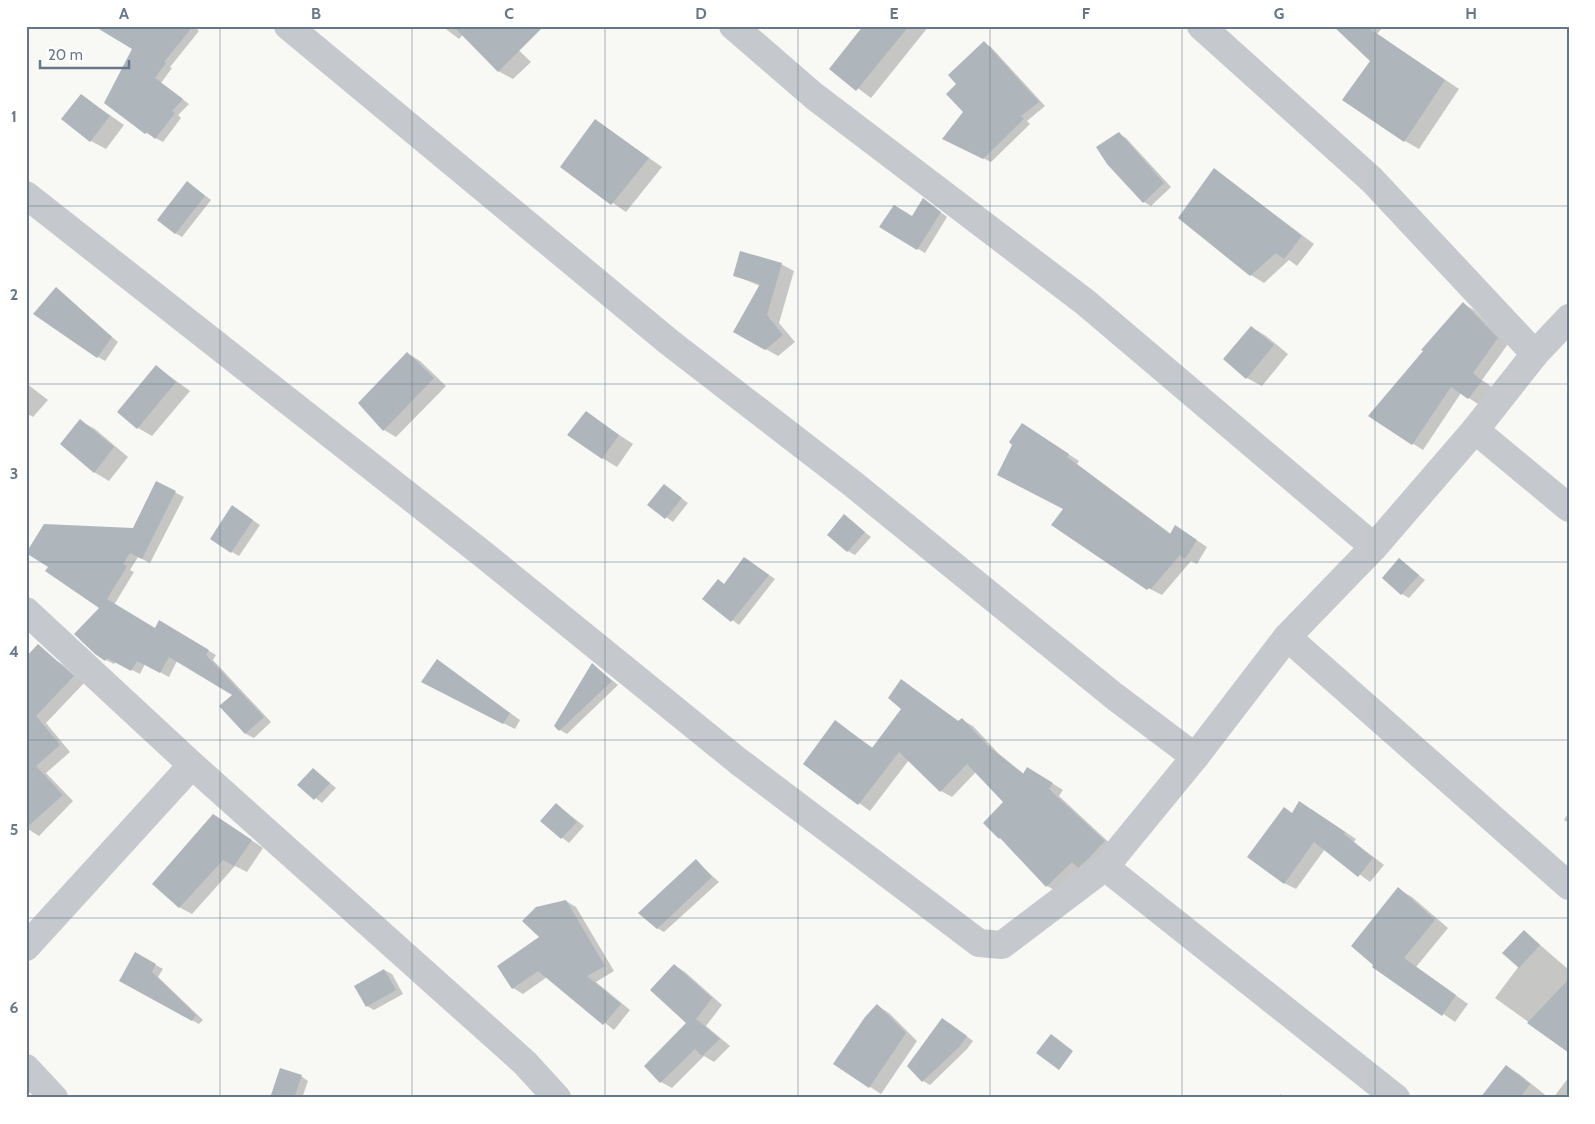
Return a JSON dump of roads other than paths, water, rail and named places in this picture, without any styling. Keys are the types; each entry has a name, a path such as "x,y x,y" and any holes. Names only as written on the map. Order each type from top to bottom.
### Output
{"street":[{"path":"288,26 669,342 853,484 1114,696 1195,757"},
{"path":"733,26 814,96 1085,302 1374,547"},
{"path":"1201,26 1372,180 1535,354"},
{"path":"26,195 484,555 738,761 980,943 1002,945 1104,867 1195,757 1287,637 1374,547 1475,430 1535,354 1569,318"},
{"path":"1475,430 1569,508"},
{"path":"26,611 192,765 525,1063 557,1098"},
{"path":"1287,637 1569,886"},
{"path":"26,947 192,765"},
{"path":"1104,867 1396,1098"},
{"path":"26,1068 54,1098"}]}
